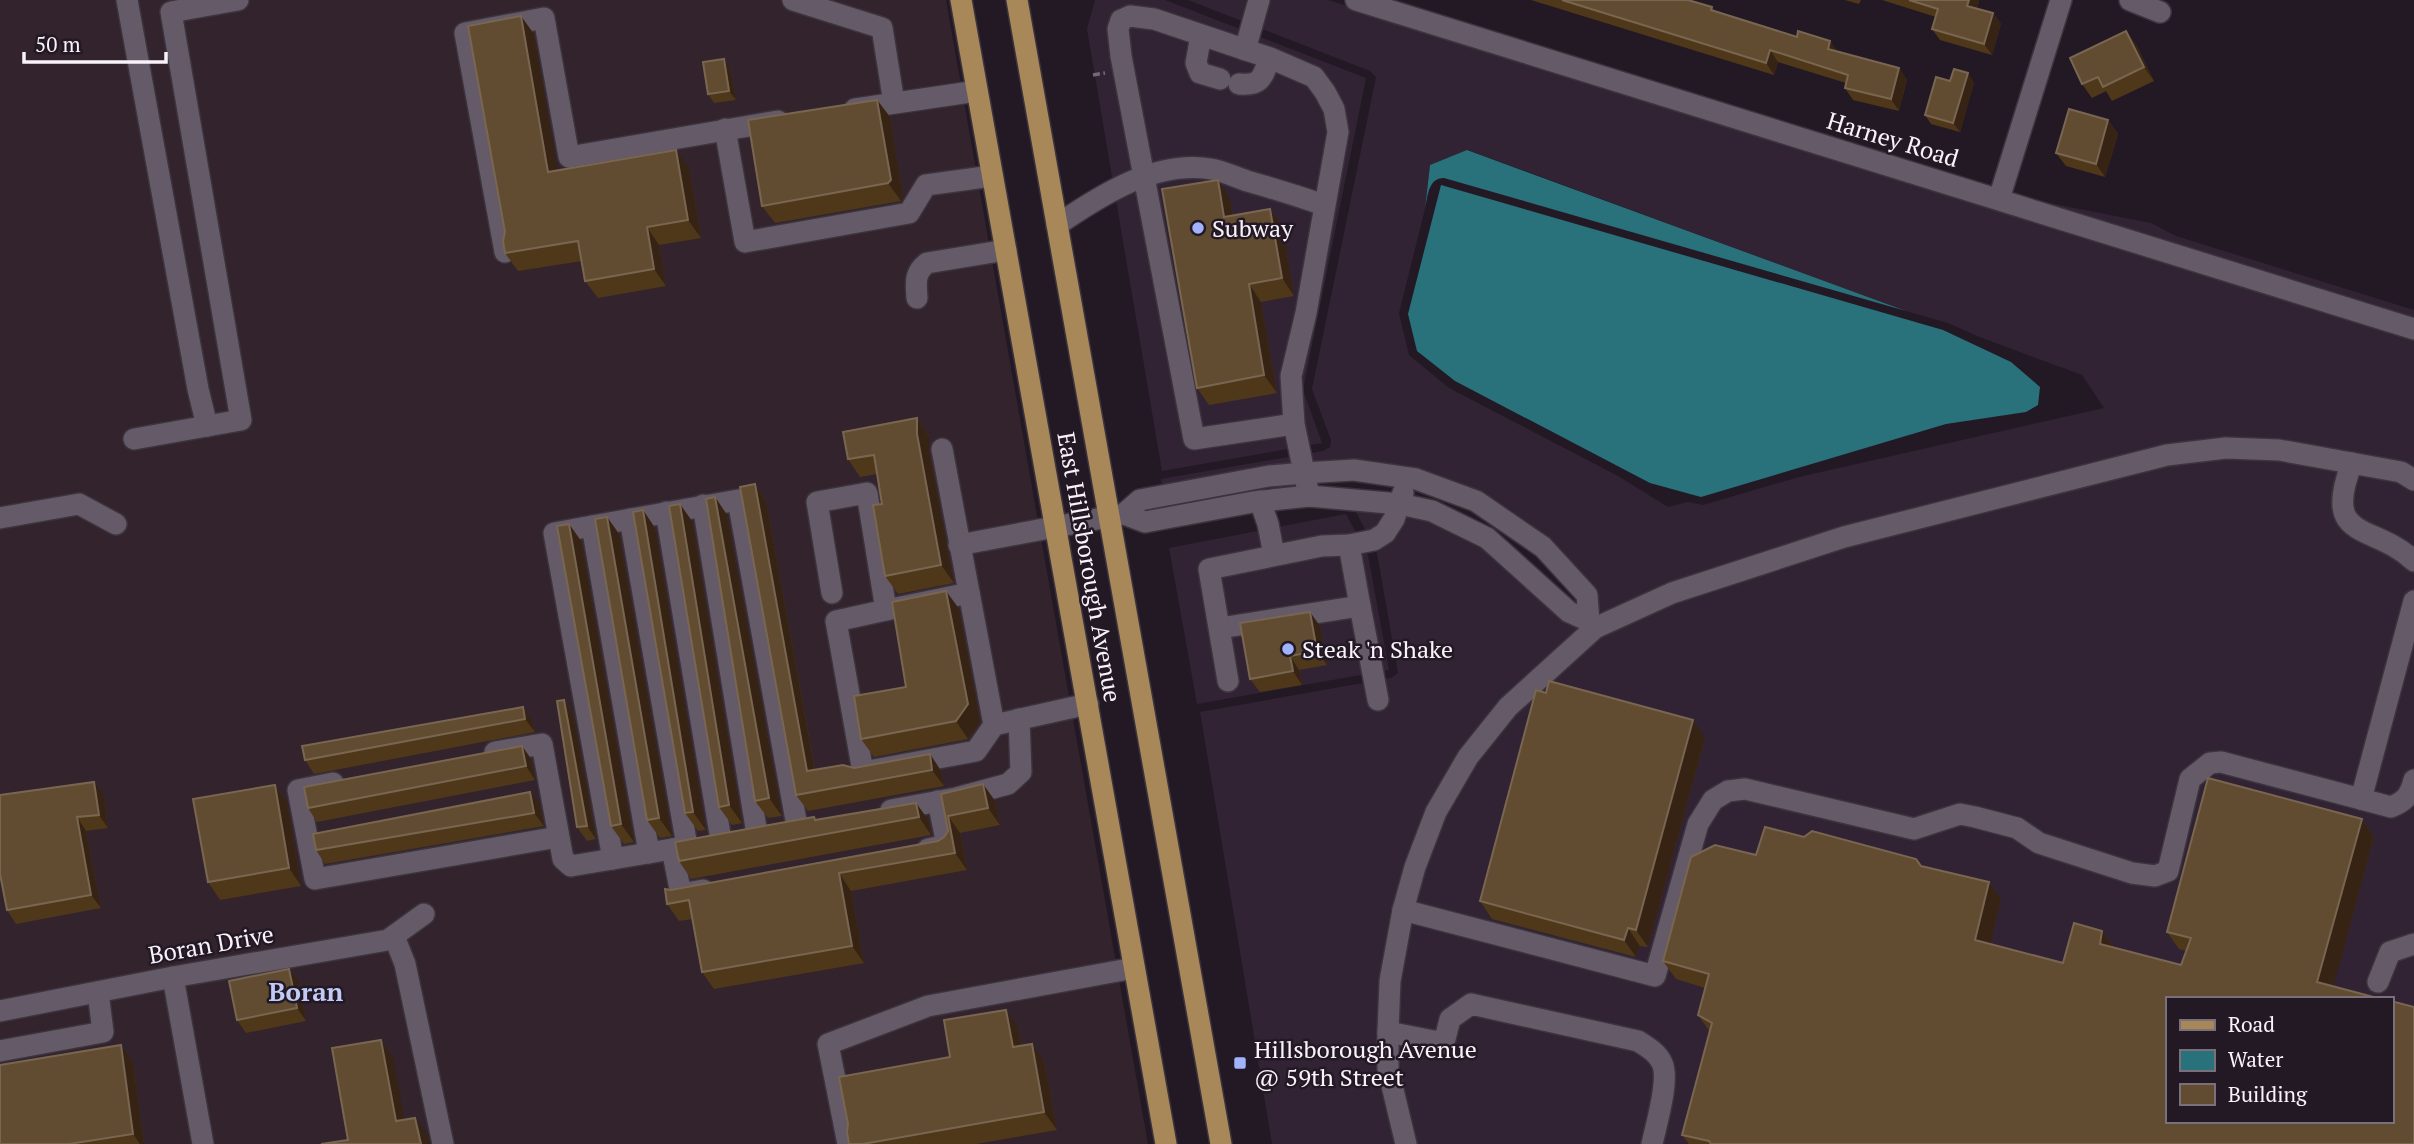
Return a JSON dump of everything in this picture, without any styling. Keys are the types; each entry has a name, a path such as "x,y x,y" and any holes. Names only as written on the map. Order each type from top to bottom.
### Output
{"main road":[{"name":"East Hillsborough Avenue","path":"961,0 1166,1144"},
{"name":"East Hillsborough Avenue","path":"1017,0 1057,225 1116,516 1221,1144"}],"street":[{"path":"127,0 207,426"},
{"path":"134,439 241,420 171,12 238,0"},
{"path":"793,0 882,28 894,103"},
{"path":"1245,50 1259,0"},
{"name":"Harney Road","path":"1356,0 2414,329"},
{"path":"1999,199 2062,0"},
{"path":"2130,0 2160,12"},
{"path":"1293,424 1194,439 1121,57 1118,29 1121,20 1130,16 1154,19 1270,58 1314,77 1334,109 1338,132 1292,376 1293,424 1309,496"},
{"path":"505,252 465,33 544,18 569,157 803,117"},
{"path":"1201,35 1196,63 1200,73 1252,85 1262,78 1270,58"},
{"path":"829,113 977,91"},
{"path":"725,129 745,242 909,213 926,186 992,176"},
{"path":"1057,225 1095,199 1164,171 1210,169 1324,205"},
{"path":"917,298 916,277 919,269 926,263 1006,250"},
{"path":"1406,1144 1388,1069 1388,1032 1390,981 1403,910 1415,867 1436,812 1468,757 1508,707 1592,624 1672,593 1844,537 2167,455 2226,448 2279,450 2401,472 2414,480"},
{"path":"942,449 994,725"},
{"path":"2352,463 2344,482 2341,505 2348,523 2355,529 2402,549 2414,561"},
{"path":"1116,516 1140,500 1269,476 1354,470 1416,479 1476,501 1543,547 1587,595 1592,624"},
{"path":"1228,681 1209,569 1322,546 1349,545 1374,540 1385,533 1400,504 1406,477"},
{"path":"832,593 817,502 867,493 886,610"},
{"path":"960,545 1116,516 1145,522 1259,501 1309,496 1400,504 1432,511 1487,538 1569,612 1592,624"},
{"path":"612,859 554,533 703,505 738,500 797,826"},
{"path":"1259,501 1268,524 1274,555"},
{"path":"0,518 79,504 116,524"},
{"path":"703,505 757,834"},
{"path":"666,512 721,840"},
{"path":"630,519 680,848 681,894 721,886"},
{"path":"592,526 649,853"},
{"path":"1349,545 1378,700"},
{"path":"969,593 836,621 863,772 976,751 994,725 1088,704"},
{"path":"2361,799 2414,601"},
{"path":"1220,628 1360,606"},
{"path":"874,813 1008,784 1021,772 1019,719"},
{"path":"474,756 542,744 543,792 563,859 571,866 823,822"},
{"path":"1403,910 1655,976 1698,824 1713,800 1728,791 1745,789 1914,829 1960,814 2017,828 2039,844 2132,873 2155,876 2168,871 2190,779 2210,763 2221,762 2391,807 2405,801 2414,780"},
{"path":"352,779 298,790 314,836 315,879 558,837"},
{"path":"907,852 947,845 939,801"},
{"name":"Boran Drive","path":"0,1011 173,977 388,940 424,914"},
{"path":"394,936 405,964 443,1144"},
{"path":"2378,982 2390,952 2414,944"},
{"path":"848,1144 828,1044 928,1006 1134,968"},
{"path":"173,977 203,1144"},
{"path":"0,1051 103,1032 98,992"},
{"path":"1388,1032 1444,1043 1450,1019 1471,1004 1638,1041 1653,1051 1663,1064 1665,1079 1652,1144"}],"shaded area":[{"path":"0,0 946,0 1148,1144 0,1144"},
{"path":"1095,0 1165,0 1366,78 1303,390 1322,443 1162,471 1087,29"},
{"path":"1188,0 1328,0 2414,339 2414,468 2164,446 1841,528 1601,614 1596,588 1550,539 1421,470 1162,486 1161,479 1323,451 1330,447 1331,440 1312,389 1376,77 1370,71","holes":["1468,150 1906,311 1948,323 2082,375 2104,408 1799,477 1703,505 1688,502 1668,507 1618,476 1449,388 1409,355 1399,313 1425,209 1430,165"]},
{"path":"2034,200 2151,223 2176,236 2414,310 2414,318"},
{"path":"2225,458 2277,460 2396,481 2414,492 2414,1144 1417,1144 1399,1068 1401,981 1413,911 1425,870 1446,815 1478,762 1516,713 1601,636 1676,602 1847,546 2168,465"},
{"path":"1355,510 1428,520 1480,546 1560,619 1579,629 1499,702 1459,753 1426,807 1404,864 1391,909 1379,980 1377,1033 1377,1071 1395,1144 1272,1144 1200,712 1391,678 1398,673 1377,553"},
{"path":"1346,514 1368,555 1389,670 1197,704 1169,548"}],"water":[{"path":"1467,150 1906,311 1444,178 1432,184 1425,209 1430,165"},
{"path":"1441,185 1943,330 2011,362 2040,387 2038,405 2026,412 1946,424 1701,497 1650,483 1455,381 1417,351 1408,314"}],"building":[{"path":"1562,0 1688,0 1797,37 1798,31 1830,41 1828,49 1899,68 1891,99 1845,88 1848,75 1770,50 1766,63"},
{"path":"1909,0 1969,0 1967,6 1993,13 1984,44 1932,29 1938,9"},
{"path":"521,16 548,172 676,150 688,220 647,227 654,269 585,281 578,241 505,253 505,232 468,26"},
{"path":"2126,31 2144,67 2103,87 2098,77 2082,84 2070,58"},
{"path":"724,59 729,91 708,94 703,62"},
{"path":"1954,69 1968,73 1953,123 1925,115 1936,77 1950,81"},
{"path":"877,100 891,180 888,183 762,206 748,120"},
{"path":"2069,109 2108,120 2096,164 2056,153"},
{"path":"1218,180 1224,217 1270,209 1282,278 1249,284 1264,375 1197,388 1162,189"},
{"path":"917,418 917,434 941,565 885,576 873,505 882,504 874,455 848,459 843,432"},
{"path":"755,484 807,771 843,765 854,768 930,754 932,770 796,795 740,487"},
{"path":"715,497 769,798 755,801 706,499"},
{"path":"680,504 729,805 719,807 669,506"},
{"path":"643,510 693,812 685,813 633,512"},
{"path":"607,517 659,818 647,820 595,519"},
{"path":"569,524 621,824 611,826 557,526"},
{"path":"946,591 968,704 956,721 861,739 854,696 906,687 892,602"},
{"name":"Steak 'n Shake","path":"1310,612 1317,651 1290,656 1293,671 1250,679 1240,623"},
{"path":"1549,681 1693,720 1636,930 1628,928 1624,940 1480,901 1536,690 1546,693"},
{"path":"564,700 587,826 577,827 557,701"},
{"path":"523,707 525,719 305,760 302,746"},
{"path":"522,746 526,766 308,808 304,787"},
{"path":"2208,778 2362,819 2317,982 2373,997 2166,997 2166,1123 2393,1123 2393,1002 2414,1007 2414,1144 1711,1144 1709,1141 1682,1135 1712,1023 1698,1015 1709,974 1663,961 1691,857 1715,845 1756,855 1765,827 1804,837 1812,831 1916,859 1921,866 1989,882 1975,940 2063,963 2074,923 2102,931 2100,944 2181,965 2191,938 2167,932"},
{"path":"94,782 99,815 77,817 91,895 7,910 0,874 0,795"},
{"path":"983,784 988,808 948,816 955,853 839,873 852,946 702,972 689,900 667,904 665,889 938,841 948,831 941,794"},
{"path":"275,785 289,868 208,882 193,799"},
{"path":"530,792 534,813 316,850 313,834"},
{"path":"916,803 919,817 679,861 675,842 814,817 815,820"},
{"path":"289,969 297,1008 237,1020 229,981"},
{"path":"1006,1010 1013,1047 1032,1044 1044,1112 863,1144 849,1144 839,1077 950,1057 944,1020"},
{"path":"381,1040 396,1121 415,1118 421,1144 321,1144 348,1140 332,1048"},
{"path":"121,1045 133,1134 69,1144 0,1144 0,1065"}],"place":[{"name":"Subway","path":"1198,228"},
{"name":"Steak 'n Shake","path":"1288,649"},
{"name":"Hillsborough Avenue @ 59th Street","path":"1240,1063"}],"district":[{"name":"Boran","path":"306,991"}]}
